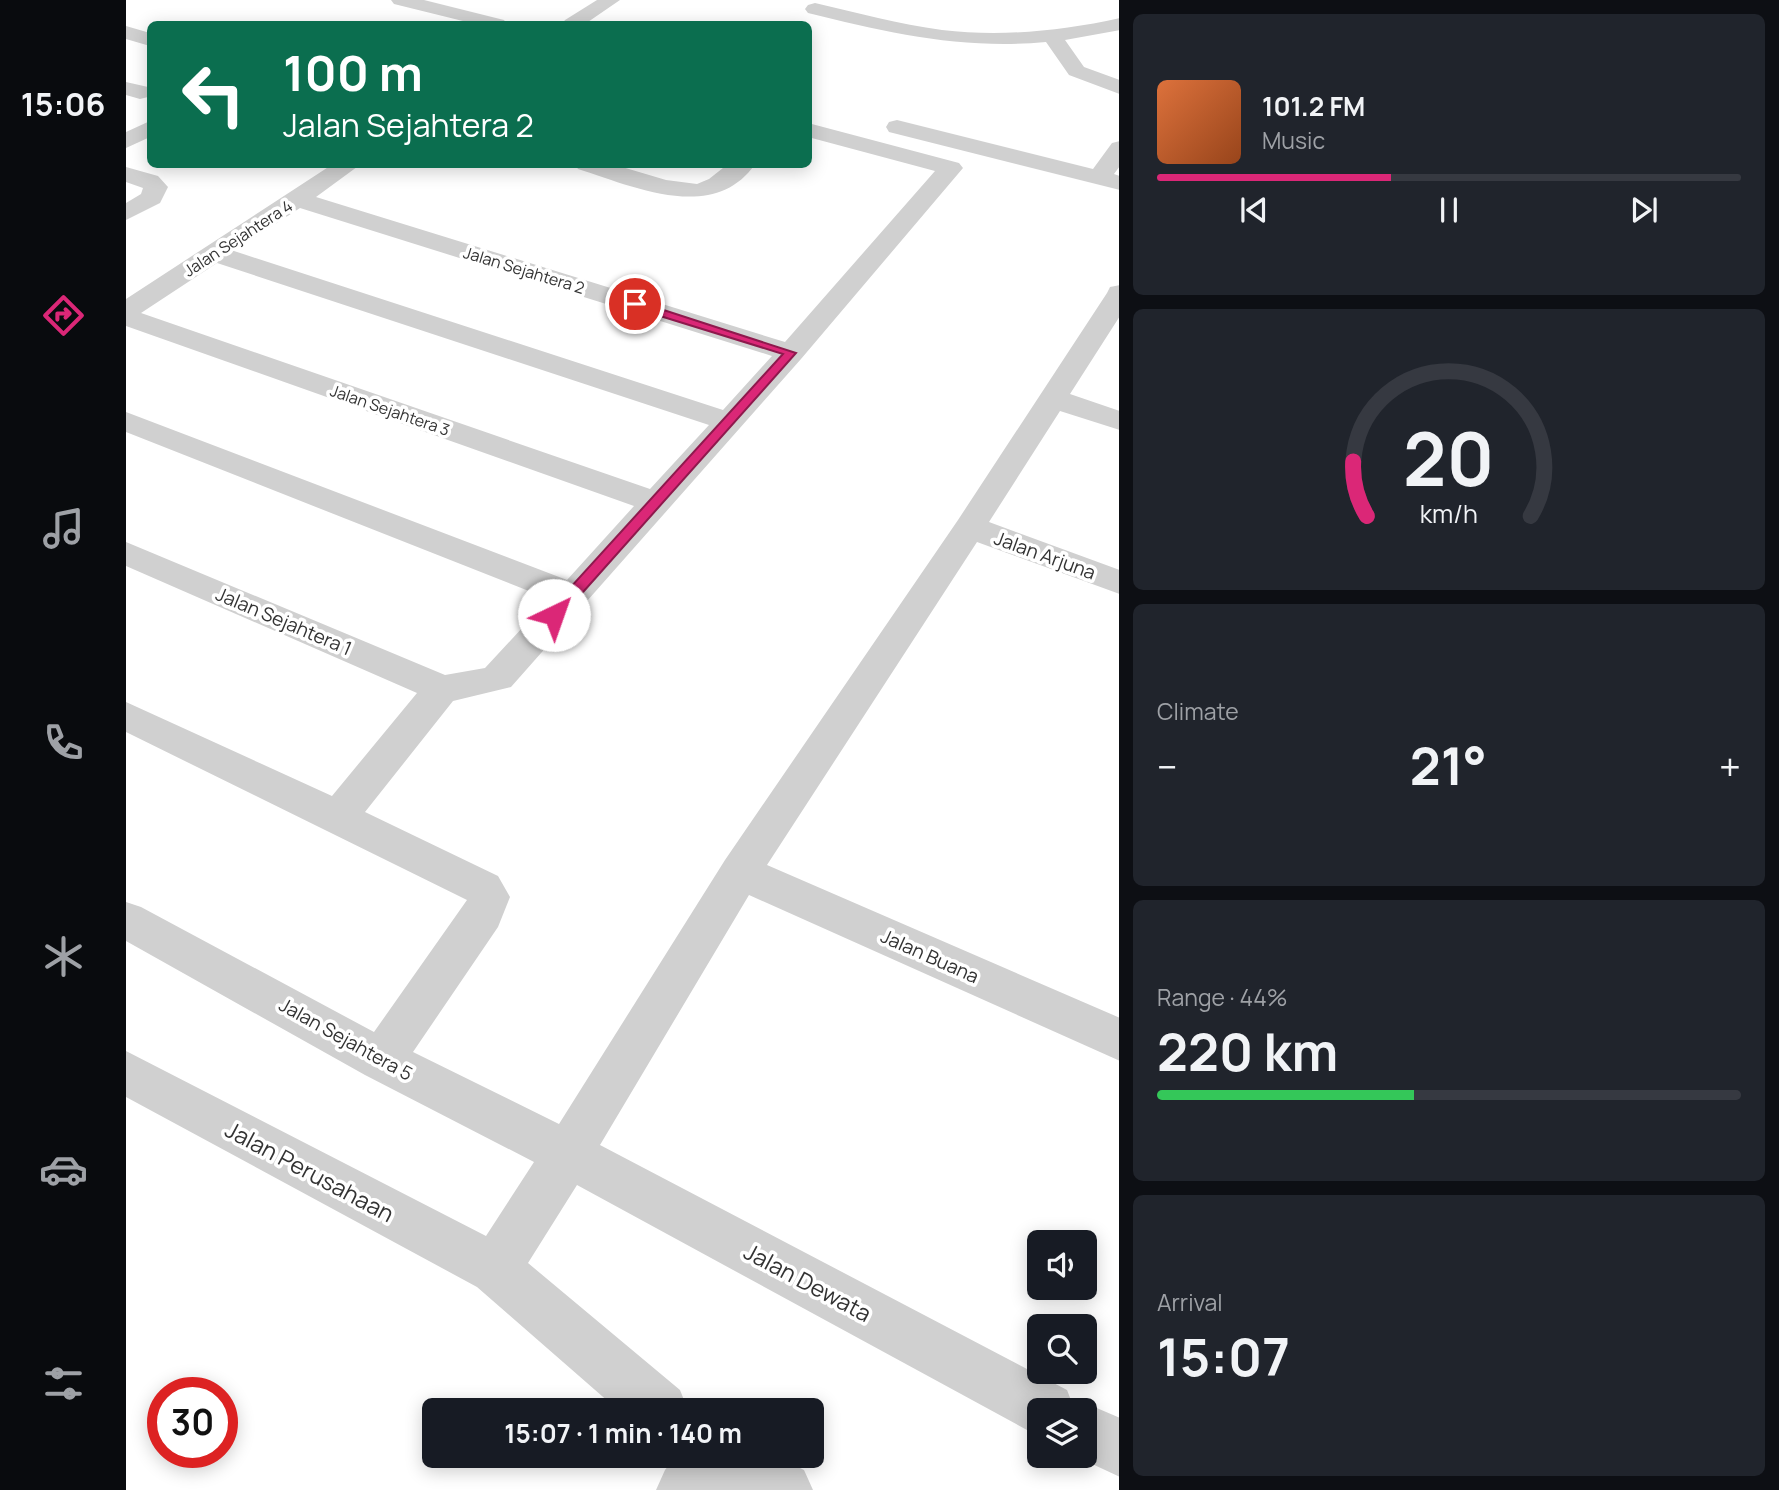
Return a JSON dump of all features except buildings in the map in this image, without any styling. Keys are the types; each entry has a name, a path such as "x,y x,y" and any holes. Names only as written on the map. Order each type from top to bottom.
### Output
{"street":[{"path":"401,0 485,21"},
{"path":"577,21 610,0"},
{"path":"800,21 821,5 922,32 964,38 1052,34 1117,15"},
{"path":"126,32 147,39"},
{"path":"1052,34 1076,71 1119,88"},
{"path":"812,118 962,157 1109,181 1119,148"},
{"path":"870,120 962,157"},
{"path":"126,141 147,130"},
{"path":"338,817 442,689 470,686 498,678 962,157"},
{"name":"Jalan Sejahtera 4","path":"126,311 344,168"},
{"path":"600,168 673,189 700,191 710,188 738,168"},
{"path":"126,174 150,181 156,187 151,198 126,213"},
{"name":"Jalan Sejahtera 2","path":"297,200 790,353"},
{"path":"214,253 728,421"},
{"path":"495,1269 740,872 1054,399 1119,293"},
{"name":"Jalan Sejahtera 3","path":"126,317 654,502"},
{"path":"1054,399 1119,421"},
{"path":"126,421 572,595"},
{"name":"Jalan Arjuna","path":"970,527 1119,583"},
{"name":"Jalan Sejahtera 1","path":"126,552 442,689"},
{"path":"126,716 483,888 489,897 483,915 381,1060"},
{"name":"Jalan Buana","path":"740,872 1119,1040"},
{"name":"Jalan Sejahtera 5","path":"126,920 381,1060 568,1154"},
{"name":"Jalan Perusahaan","path":"126,1073 495,1269 646,1398"},
{"name":"Jalan Dewata","path":"568,1154 1027,1399"},
{"path":"1097,1437 1119,1449"},
{"path":"685,1490 703,1468"},
{"path":"738,1468 784,1490"}],"route":[{"path":"554,615 790,353 635,304"}]}
